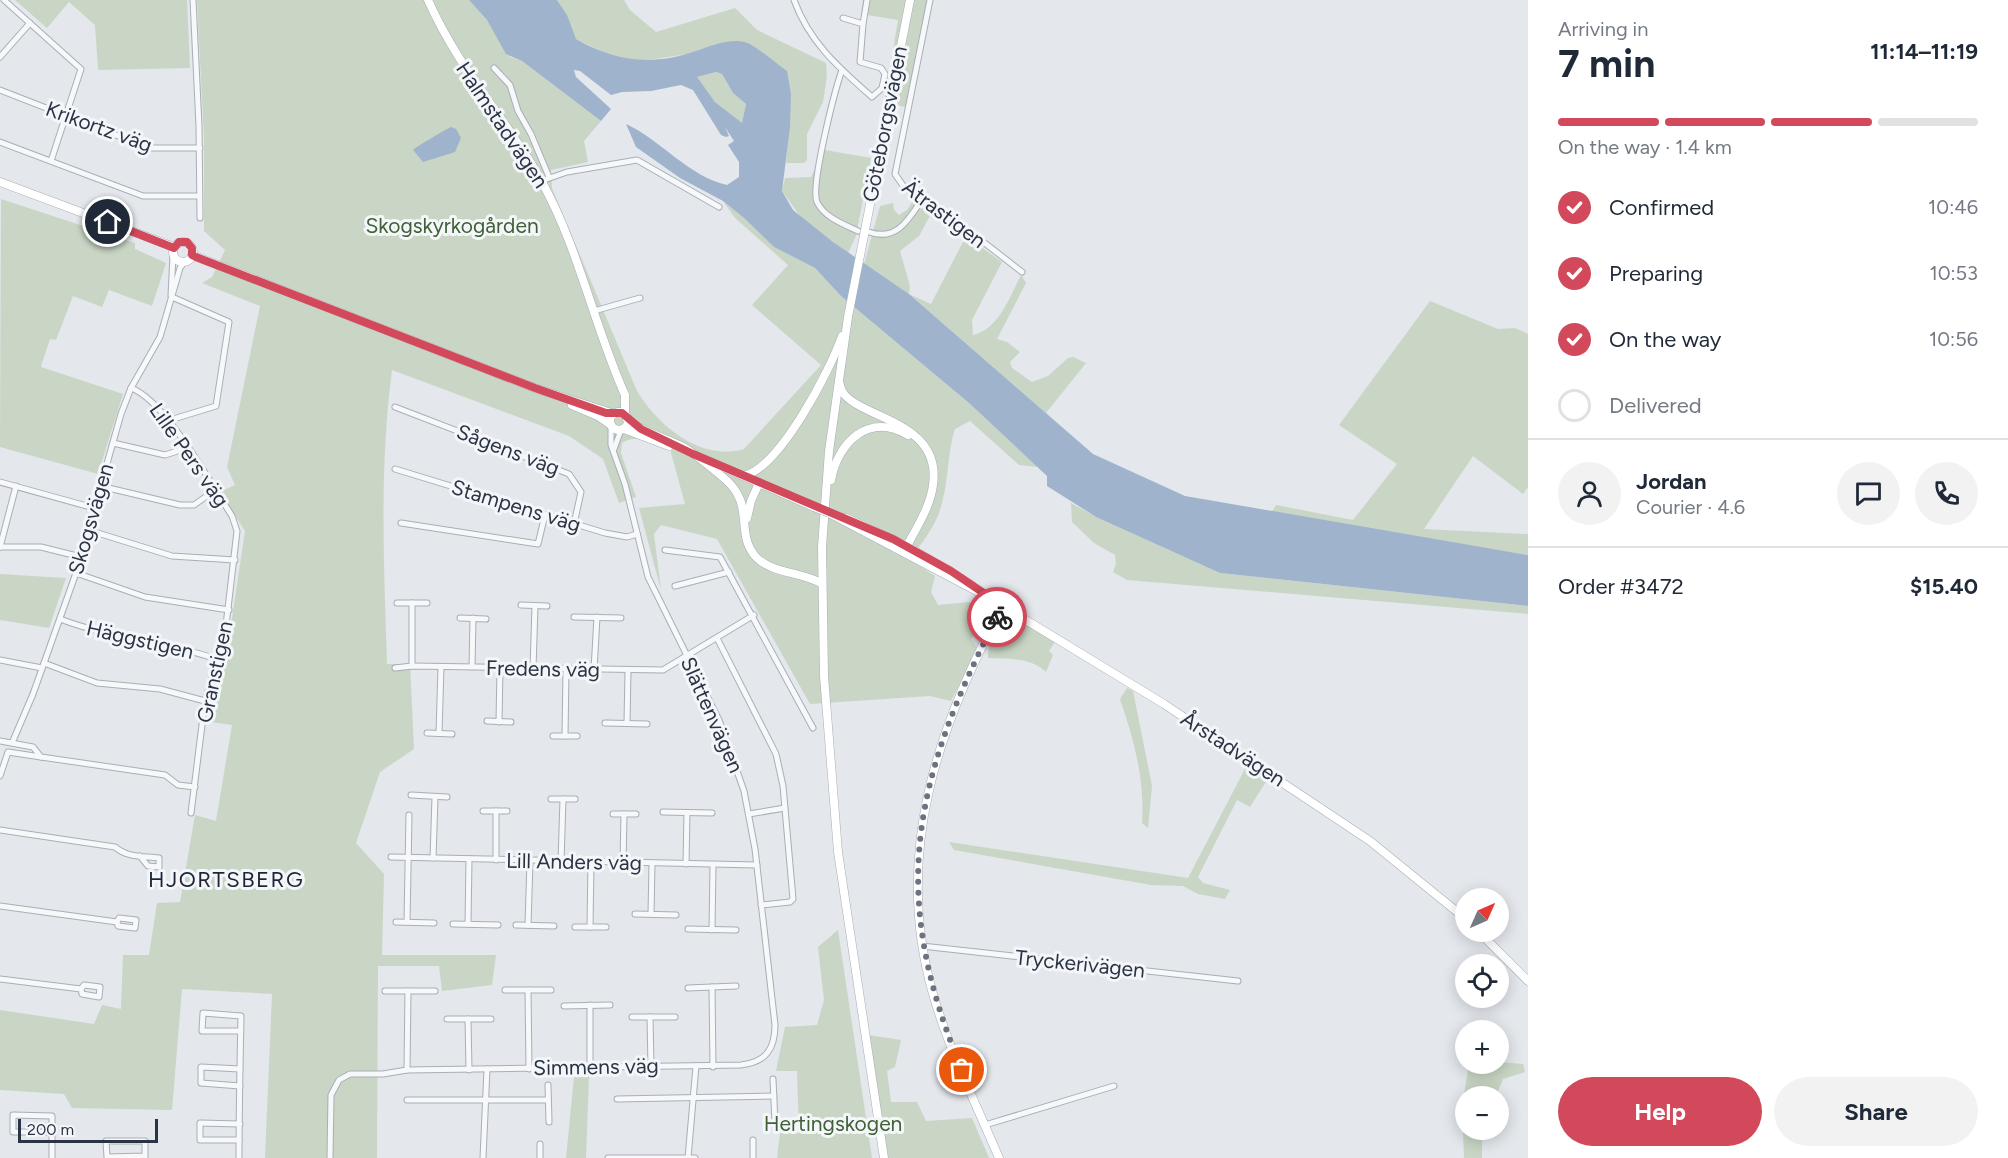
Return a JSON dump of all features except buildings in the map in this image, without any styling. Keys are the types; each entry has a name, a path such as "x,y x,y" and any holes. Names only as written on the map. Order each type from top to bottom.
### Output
{"main road":[{"name":"Halmstadvägen","path":"428,0 456,57 545,179 621,387 626,402 626,417"},
{"name":"Göteborgsvägen","path":"849,315 910,0"},
{"path":"0,182 173,251 178,261 185,261 192,255 192,248 187,242 179,242 173,251"},
{"path":"192,255 535,388 626,417 622,429"},
{"path":"849,315 825,496 821,583 824,676 838,852 884,1158"},
{"path":"744,476 757,472 769,458 821,385 849,315"},
{"path":"841,366 840,386 846,396 908,430 919,441 931,461 933,486 927,505 906,549"},
{"path":"611,425 620,405 621,387"},
{"name":"Årstadvägen","path":"535,388 598,416 611,425 693,454"},
{"name":"Årstadvägen","path":"626,417 641,429 693,454 829,513 951,571 988,597 1164,704 1300,794 1387,854 1455,910"},
{"path":"825,496 839,454 855,436 883,428 898,431 919,441"},
{"path":"693,454 738,493 748,542 760,560 772,567 805,574 821,583"},
{"path":"769,458 764,480 779,491"},
{"path":"745,522 759,483"},
{"name":"Årstadvägen","path":"906,549 960,584 988,597"},
{"path":"960,584 992,605 996,619"},
{"path":"999,1158 943,1024 933,993 922,946 918,868 923,814 932,772 946,729 1003,606"},
{"path":"1489,942 1528,981"}],"street":[{"path":"4,0 81,69 51,162"},
{"path":"193,0 200,148 200,218"},
{"path":"794,0 814,40 872,97 882,88 885,74 881,68 860,62 867,0"},
{"name":"Ätrastigen","path":"930,0 895,174 898,181 1022,272"},
{"path":"843,18 863,24"},
{"path":"0,57 30,23"},
{"path":"494,68 510,85 545,179 590,167 637,160 719,207"},
{"path":"842,70 820,161 815,198 822,210 858,231"},
{"name":"Krikortz väg","path":"0,90 149,148 200,148"},
{"path":"0,142 143,196 199,196"},
{"path":"869,232 881,236 893,233 906,223 923,198"},
{"name":"Skogsvägen","path":"172,297 173,251"},
{"name":"Skogsvägen","path":"12,743 43,666 76,573 112,443 131,388 160,337 180,268 185,261"},
{"path":"170,420 216,406 229,322 172,297"},
{"path":"594,311 640,298"},
{"name":"Lille Pers väg","path":"131,388 144,393 170,420 232,516 237,531"},
{"name":"Sågens väg","path":"395,407 569,474 579,484 581,492 574,524"},
{"name":"Slättenvägen","path":"611,425 610,439 648,577 727,740 749,814 775,1025"},
{"path":"614,450 622,429"},
{"path":"112,443 165,454 187,448"},
{"name":"Stampens väg","path":"395,469 618,536 637,534"},
{"path":"0,482 94,508"},
{"path":"16,486 0,547 41,547 81,557"},
{"path":"100,486 180,505 194,505 214,491"},
{"path":"401,523 538,544 545,515"},
{"path":"88,531 172,556 235,560"},
{"name":"Granstigen","path":"191,813 205,701 219,660 229,610 237,531"},
{"path":"665,550 720,556 754,615 813,728"},
{"path":"675,586 729,572"},
{"path":"76,573 145,597 229,610"},
{"path":"397,603 427,603"},
{"path":"412,603 412,666"},
{"path":"521,605 547,606"},
{"path":"533,669 535,606"},
{"name":"Fredens väg","path":"395,668 412,666 663,670 754,615"},
{"path":"574,616 621,618"},
{"path":"594,670 597,617"},
{"path":"460,618 486,619"},
{"path":"472,667 473,618"},
{"name":"Häggstigen","path":"60,619 108,635 176,646 219,660"},
{"path":"717,638 773,745 781,774 793,899 790,902 762,905"},
{"path":"0,660 43,666 97,683 160,689 205,701"},
{"path":"439,733 441,667"},
{"path":"499,722 500,668"},
{"path":"565,736 566,670"},
{"path":"627,723 628,671"},
{"path":"487,721 511,722"},
{"path":"605,723 647,724"},
{"path":"427,733 452,734"},
{"path":"553,736 577,736"},
{"path":"0,741 33,747 40,757"},
{"path":"0,776 9,752 165,775 178,784 195,787"},
{"path":"411,795 447,797"},
{"path":"433,858 435,796"},
{"path":"550,799 575,800"},
{"path":"561,861 564,799"},
{"path":"749,814 785,808"},
{"path":"483,811 507,811"},
{"path":"496,811 496,860"},
{"path":"663,812 712,813"},
{"path":"686,864 687,813"},
{"path":"613,814 636,814"},
{"path":"624,814 624,863"},
{"path":"407,922 409,815"},
{"path":"0,830 115,847 124,855 140,856"},
{"name":"Lill Anders väg","path":"391,857 757,865"},
{"path":"468,924 469,859"},
{"path":"528,925 530,861"},
{"path":"590,927 591,862"},
{"path":"651,914 652,864"},
{"path":"712,930 713,865"},
{"path":"0,906 117,922"},
{"path":"635,914 676,915"},
{"path":"396,922 434,923"},
{"path":"453,924 498,925"},
{"path":"516,925 554,926"},
{"path":"575,927 606,927"},
{"path":"688,929 736,930"},
{"name":"Tryckerivägen","path":"922,946 1238,981"},
{"path":"0,979 81,989"},
{"path":"688,988 736,986"},
{"path":"712,987 713,1067"},
{"path":"505,990 552,990"},
{"path":"528,990 529,1069"},
{"path":"385,991 435,991"},
{"path":"408,991 408,1070"},
{"path":"590,1005 590,1068"},
{"path":"564,1006 610,1005"},
{"path":"239,1158 240,1124 240,1069 241,1031 241,1016 203,1013 202,1031 241,1031"},
{"path":"632,1017 675,1017"},
{"path":"650,1017 651,1066"},
{"path":"447,1019 491,1019"},
{"path":"468,1019 469,1070"},
{"name":"Simmens väg","path":"330,1158 331,1095 336,1083 350,1074 408,1070 713,1067 752,1064 761,1060 773,1047 775,1025"},
{"path":"688,1158 696,1066"},
{"path":"240,1069 201,1067 201,1083 240,1086"},
{"path":"483,1158 487,1069"},
{"path":"773,1079 775,1123"},
{"path":"548,1085 549,1122"},
{"path":"985,1125 1114,1086"},
{"path":"617,1099 774,1096"},
{"path":"407,1100 548,1100"},
{"path":"52,1132 13,1132 13,1115 52,1116 52,1132 52,1158"},
{"path":"239,1140 200,1140 201,1123 240,1124"},
{"path":"753,1140 753,1158"},
{"path":"106,1141 145,1141 145,1157 106,1157 106,1141"},
{"path":"540,1144 540,1158"},
{"path":"608,1158 695,1158"}],"green space":[{"path":"15,0 187,0 190,68 98,70 95,25 69,2 47,28"},
{"name":"Skogskyrkogården","path":"197,0 469,0 487,20 510,57 522,61 601,121 584,141 588,162 551,170 552,188 637,391 657,417 669,428 697,446 728,452 744,449 821,365 752,305 788,265 735,218 723,201 774,247 815,268 841,296 969,403 1038,467 1019,465 970,421 955,429 940,511 929,533 909,559 935,576 931,592 938,605 981,601 991,609 988,623 971,639 978,649 951,701 930,696 810,704 717,539 661,525 654,534 661,590 639,508 685,504 670,449 640,439 622,443 621,453 636,497 619,503 603,459 569,436 392,370 384,480 387,664 410,664 414,749 380,772 356,843 384,874 382,955 496,955 492,985 442,991 439,966 378,966 377,1158 265,1158 272,994 182,989 172,1110 72,1108 64,1094 0,1090 0,1010 94,1024 102,1005 121,1009 123,955 149,955 157,903 180,902 195,815 216,821 232,725 211,722 210,701 226,658 245,531 220,492 235,485 227,467 260,306 202,283 212,277 225,250 204,231 204,138"},
{"path":"557,0 624,0 630,10 656,32 735,8 757,30 826,63 827,76 823,102 807,134 807,160 804,163 786,163 790,115 762,54 746,42 723,43 687,54 643,61 613,57 576,39"},
{"path":"863,0 931,0 906,107 884,103 898,20 861,14"},
{"path":"716,72 722,74 733,93 746,104 742,124 715,102 696,77"},
{"path":"825,150 871,158 856,236 848,253 803,220 782,191 785,178 811,177"},
{"path":"915,198 933,210 919,236 900,251 910,286 909,294 864,264 880,206 893,203 894,210 899,215 907,210"},
{"path":"1,199 135,243 135,249 166,263 152,306 109,290 102,307 73,296 56,340 50,339 42,363 41,367 123,394 98,474 0,447"},
{"path":"966,236 1002,262 972,320 973,335 982,332 996,319 1021,275 1026,283 997,339 1007,342 1020,352 1010,362 1012,368 1032,382 1048,376 1068,358 1073,357 1086,363 1046,413 909,294 931,304"},
{"path":"1430,301 1498,329 1515,328 1528,334 1528,487 1523,494 1473,456 1424,529 1528,534 1528,555 1271,513 1276,505 1353,520 1397,464 1339,425"},
{"path":"1071,503 1096,517 1220,573 1528,606 1528,614 1127,580 1113,572 1116,564 1115,555 1094,543 1072,522"},
{"path":"0,574 66,578 49,628 0,620"},
{"path":"1006,614 1056,640 1049,651 1053,655 1046,672 1027,661 988,658 992,634"},
{"path":"1127,688 1133,691 1152,786 1148,828 1142,823 1140,776 1130,730 1120,699"},
{"path":"1247,765 1267,780 1250,807 1237,800 1198,877 1203,883 1230,890 1225,899 1198,894 1183,886 1151,885 954,850 949,842 1188,878"},
{"name":"Hertingskogen","path":"838,930 872,1158 777,1158 780,1133 799,1133 797,1071 776,1071 785,1027 817,1025 824,1000 818,947"},
{"path":"868,1035 901,1040 895,1067 887,1071 891,1102 917,1102 926,1121 972,1118 989,1158 888,1158"},
{"path":"1509,1063 1523,1064 1525,1072 1503,1079 1500,1086 1465,1086 1467,1074 1509,1074"},
{"path":"574,1077 589,1077 586,1158 566,1158"},
{"path":"1463,1140 1482,1140 1482,1158 1464,1158"}],"water":[{"path":"469,0 557,0 567,15 576,39 620,57 664,59 727,42 739,41 749,44 787,71 791,94 790,127 782,191 793,210 833,242 909,294 1093,454 1185,496 1528,555 1528,606 1220,573 1096,517 1047,486 1047,476 969,403 841,296 815,268 774,247 723,201 680,178 636,147 626,124 700,174 727,185 739,177 739,162 728,145 734,141 725,127 729,136 721,135 693,90 681,85 611,95 580,71 574,70 576,77 611,109 601,121 522,61 506,54 487,20","holes":["716,72 722,74 733,93 746,104 742,123 715,102 697,77"]},
{"path":"451,127 456,129 461,138 455,152 423,162 413,150"}],"way so far":[{"path":"962,1070 946,1033 926,967 919,917 918,868 923,814 937,754 997,617"}],"district":[{"name":"HJORTSBERG","path":"226,879"}],"route":[{"path":"108,222 169,244 174,248 179,242 187,242 191,245 192,255 196,257 535,388 606,413 622,413 641,429 693,454 875,531 927,557 1003,606 997,617"}]}
